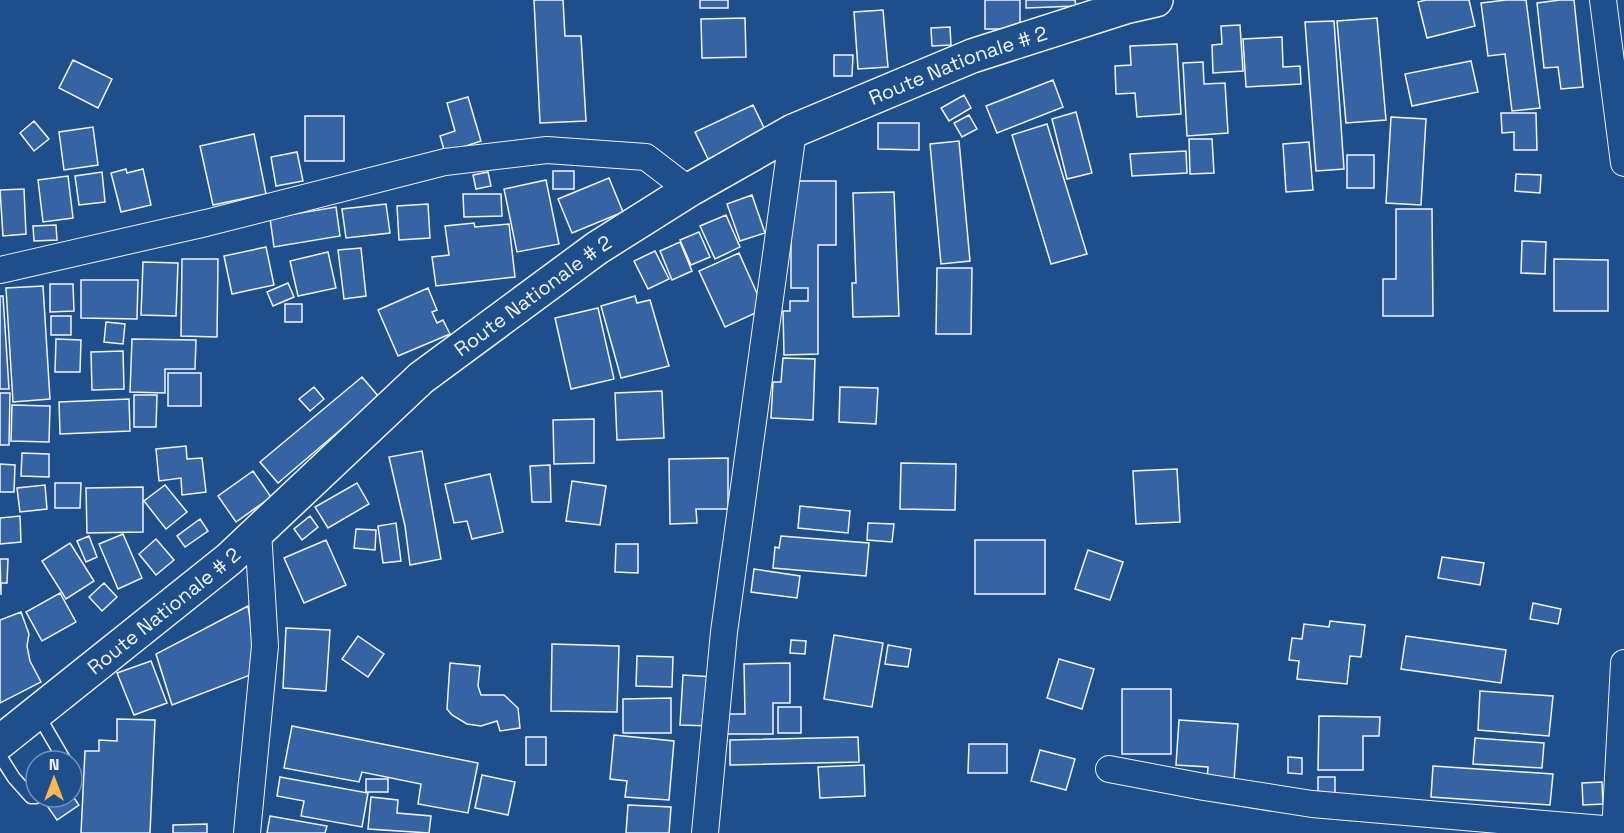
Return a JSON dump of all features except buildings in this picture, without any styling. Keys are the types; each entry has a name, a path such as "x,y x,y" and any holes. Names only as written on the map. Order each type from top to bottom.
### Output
{"main road":[{"name":"Route Nationale # 2","path":"0,741 229,559 421,378 597,248 689,190 793,131 972,56 1136,2"}],"street":[{"path":"1604,0 1624,164"},
{"path":"705,833 724,632 793,131"},
{"path":"0,270 206,223 456,160 547,150 646,157 689,190"},
{"path":"247,833 265,646 258,531"},
{"path":"1109,769 1312,804 1615,831 1624,663"}],"lane":[{"path":"36,712 58,749"},
{"path":"0,756 24,789"}]}
